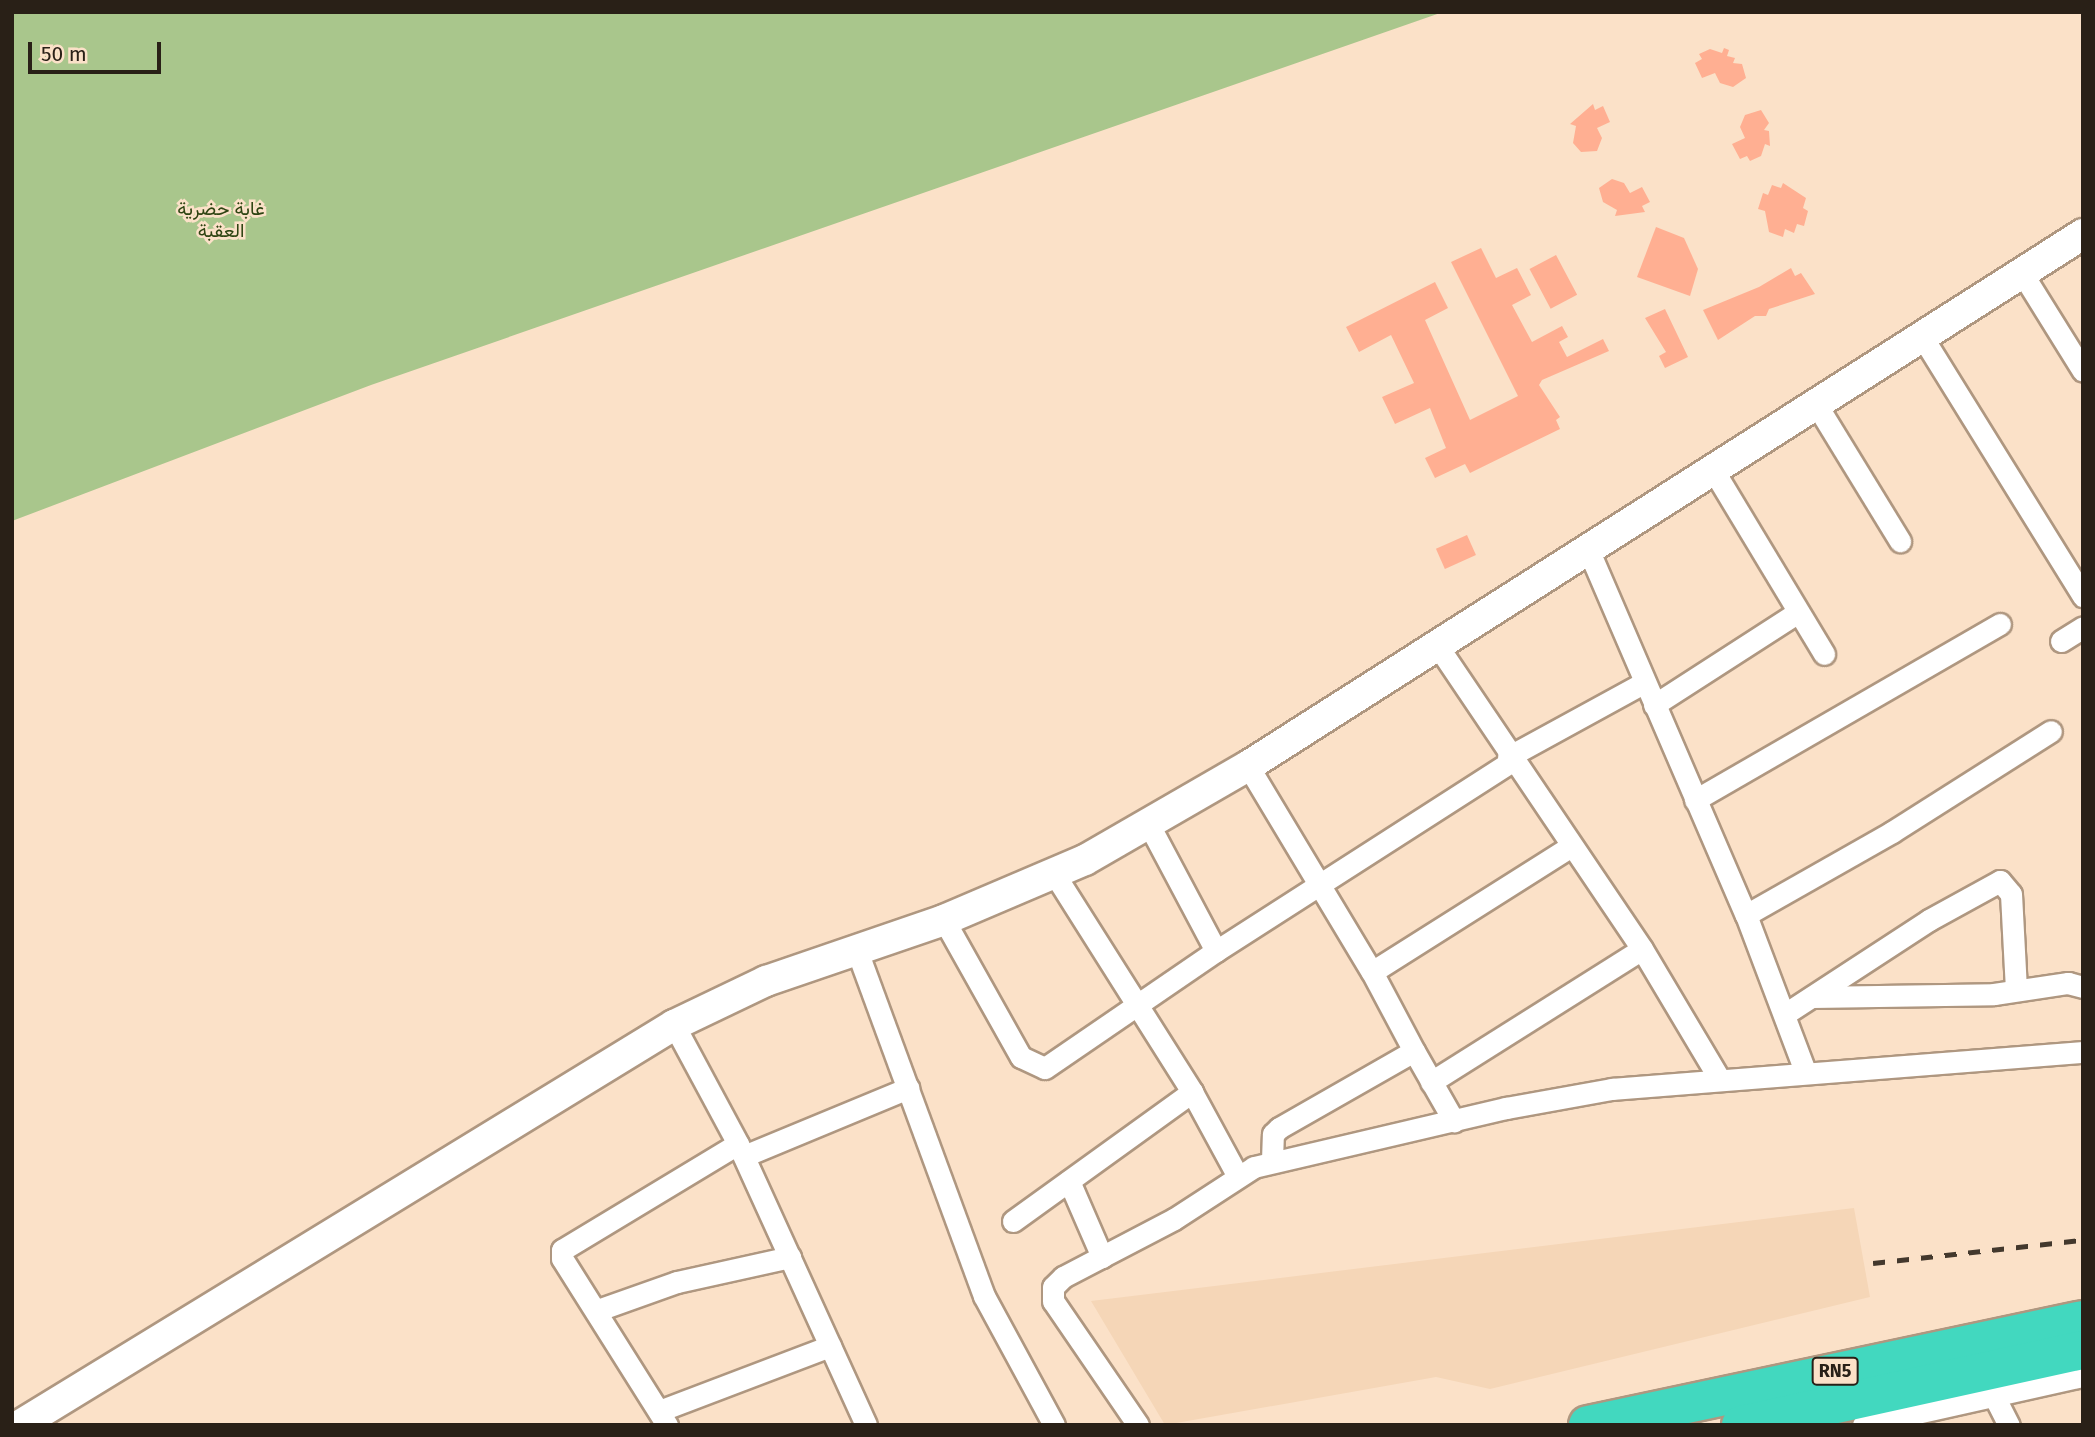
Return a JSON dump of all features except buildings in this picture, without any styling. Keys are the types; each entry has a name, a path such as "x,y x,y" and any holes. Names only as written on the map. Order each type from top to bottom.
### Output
{"highway":[{"name":"RN5","path":"1588,1425 2083,1320"},
{"name":"RN5","path":"1741,1425 2083,1350"}],"street":[{"path":"20,1425 674,1025 765,981 944,920 1055,875 1248,766 1436,642 1923,338 2083,234"},
{"path":"2022,273 2083,371"},
{"path":"1923,338 2083,596"},
{"path":"1816,404 1900,541"},
{"path":"1712,468 1824,654"},
{"path":"1588,549 1746,915 1805,1071"},
{"path":"1654,705 1797,613"},
{"path":"1695,800 2000,624"},
{"path":"2061,641 2083,627"},
{"path":"1436,642 1510,759 1642,949 1719,1078"},
{"path":"944,920 1028,1064 1045,1068 1136,1003 1510,759 1645,682"},
{"path":"1746,915 1892,832 2051,731"},
{"path":"1248,766 1372,972 1454,1121"},
{"path":"1148,823 1216,951"},
{"path":"1372,972 1572,846"},
{"path":"1055,875 1192,1092 1237,1175"},
{"path":"1785,1014 1929,920 2000,881 2011,894 2016,990"},
{"path":"856,948 984,1296 1054,1425"},
{"path":"1432,1082 1642,949"},
{"path":"1812,997 2016,990 2068,983 2083,987"},
{"path":"674,1025 741,1150 866,1425"},
{"path":"1272,1160 1273,1135 1279,1128 1414,1051"},
{"path":"1138,1425 1053,1301 1057,1281 1174,1219 1237,1175 1272,1160 1559,1098 1719,1078 2083,1052"},
{"path":"830,1346 663,1418 598,1310 562,1258 565,1245 741,1150 908,1088"},
{"path":"1013,1221 1192,1092"},
{"path":"1069,1181 1101,1257"},
{"path":"598,1310 677,1282 790,1257"},
{"path":"1863,1425 2083,1376"},
{"path":"1994,1396 2009,1425"}],"shaded area":[{"path":"1854,1208 1870,1297 1490,1389 1436,1377 1165,1425 1091,1301"}],"green space":[{"name":"غابة حضرية العقبة","path":"12,12 1443,12 371,385 12,521"}],"railway":[{"path":"1873,1263 2083,1240"}]}
